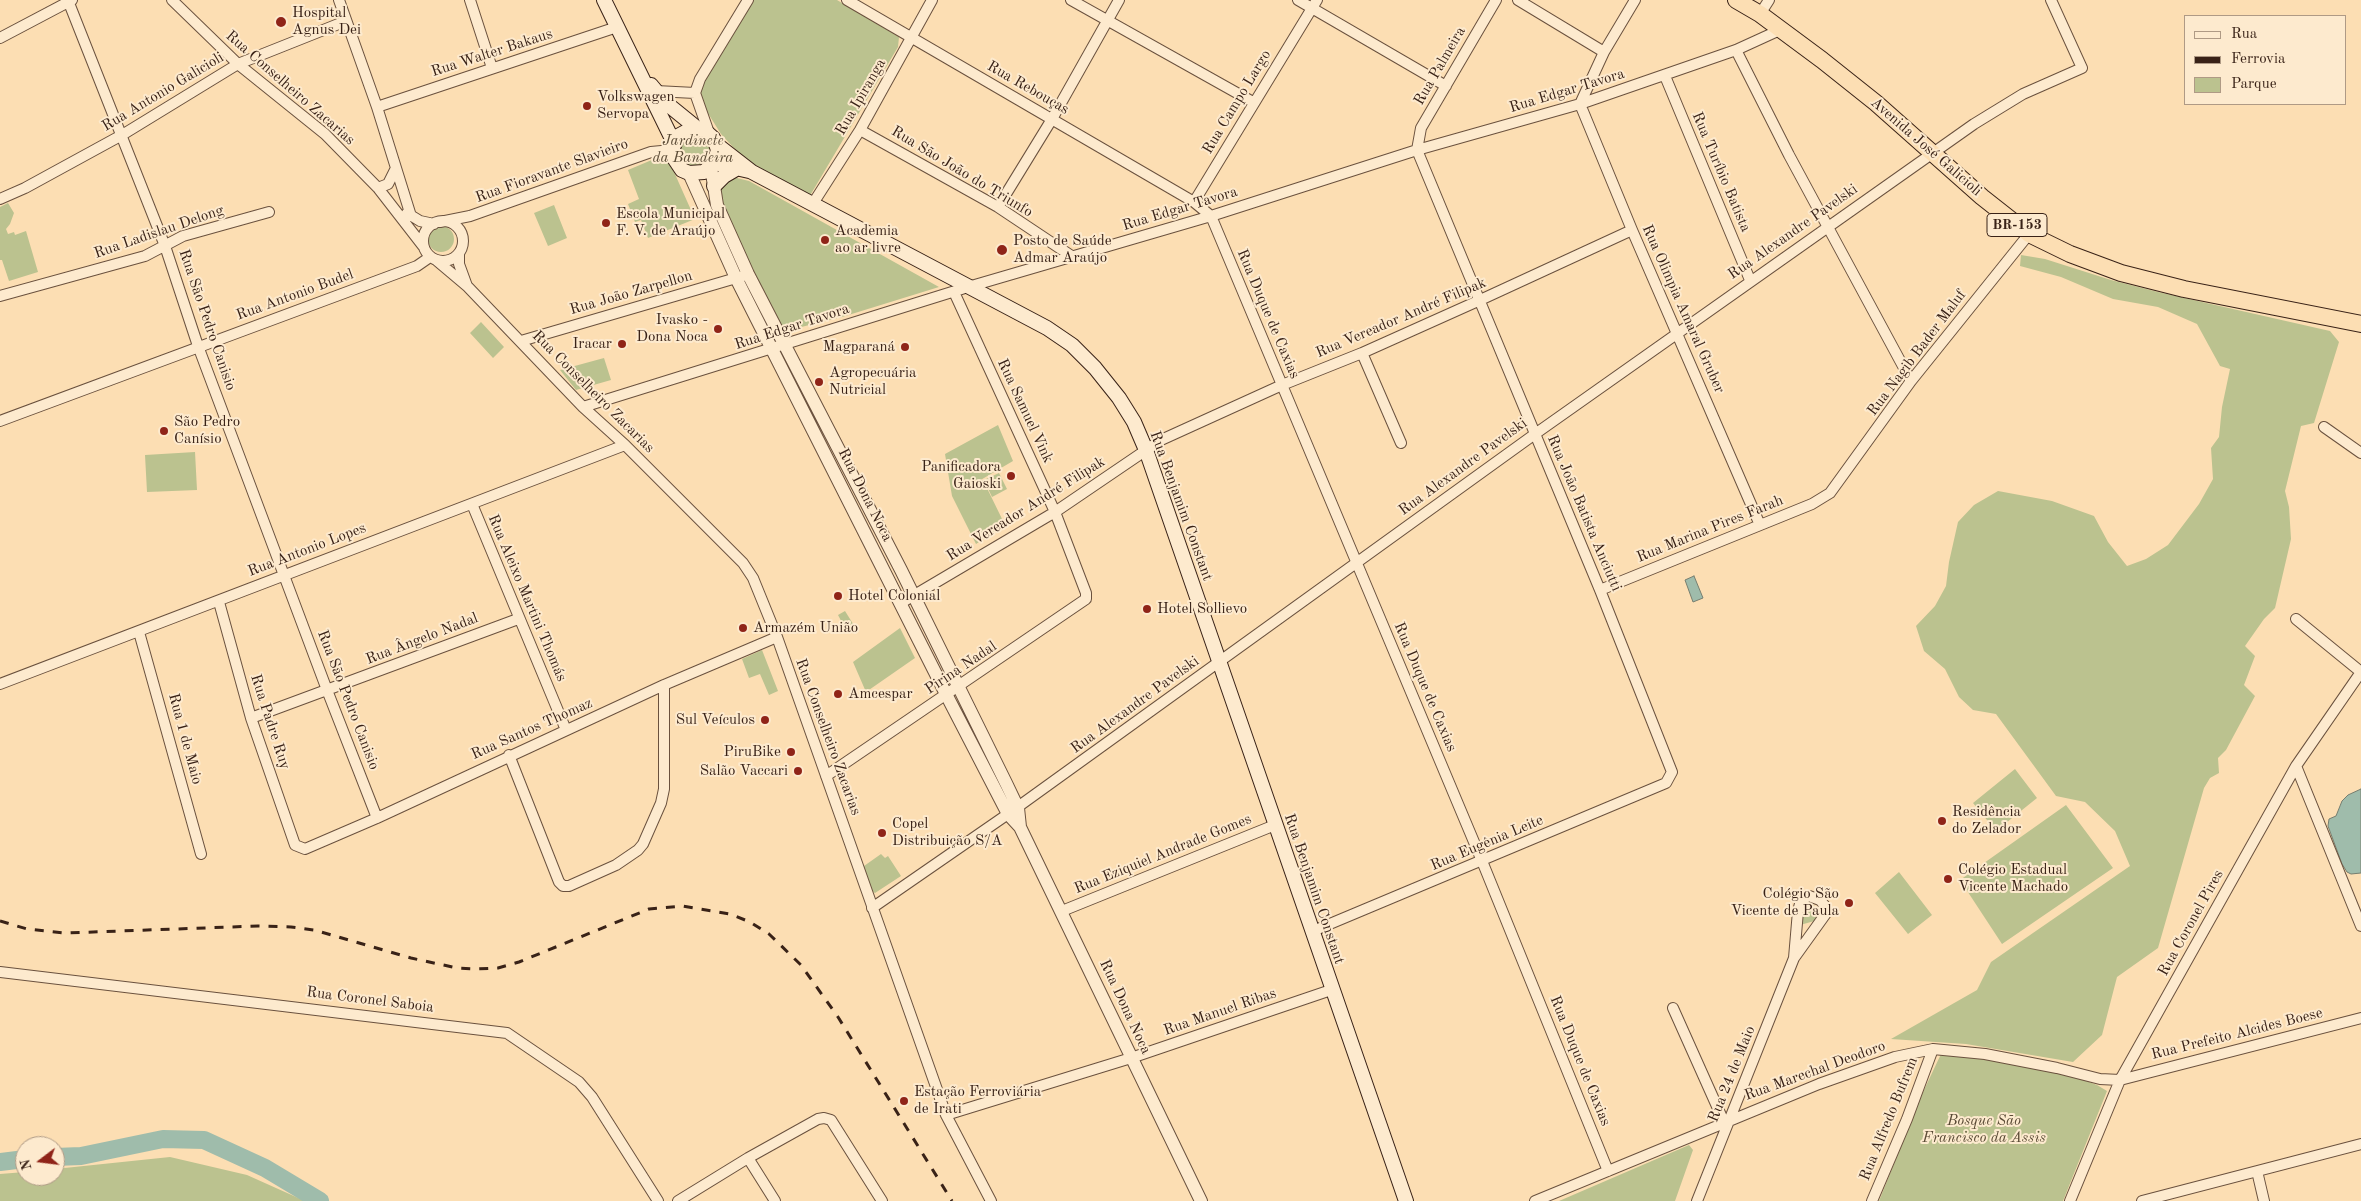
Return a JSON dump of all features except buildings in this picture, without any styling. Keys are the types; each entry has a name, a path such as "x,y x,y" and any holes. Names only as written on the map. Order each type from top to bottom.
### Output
{"highway":[{"name":"Avenida José Galicioli","path":"1736,0 1782,30 1876,104 1931,153 2029,234 2070,254 2121,273 2184,289 2361,324"}],"main road":[{"path":"604,0 673,147 677,164 689,173 696,174 713,165 718,150 708,135 684,132 673,147"},
{"name":"Rua Benjamim Constant","path":"638,69 666,103 752,172 1047,328 1072,345 1095,368 1118,398 1134,422 1146,450 1406,1201"},
{"name":"Rua Benjamim Constant","path":"713,165 752,172"},
{"path":"714,186 724,176 736,169"},
{"name":"Rua Benjamim Constant","path":"1398,1181 1398,1201"}],"street":[{"name":"Rua Conselheiro Zacarias","path":"172,0 238,64 325,134 378,188 423,246"},
{"path":"340,0 377,107 395,170 411,216"},
{"path":"470,0 492,68"},
{"path":"708,135 695,93 700,79 748,0"},
{"name":"Rua Rebouças","path":"847,0 1194,202"},
{"name":"Rua Ipiranga","path":"812,205 860,130 932,0"},
{"path":"1071,0 1253,102"},
{"path":"998,207 1052,119 1119,0"},
{"path":"1298,0 1314,4 1446,86"},
{"name":"Rua Palmeira","path":"1417,150 1421,128 1496,0"},
{"path":"1518,0 1604,52"},
{"path":"1580,104 1604,52 1635,0"},
{"path":"1760,14 1769,0"},
{"name":"Rua Alexandre Pavelski","path":"872,908 1013,811 1534,434 1931,153 2023,94 2082,68 2051,0"},
{"path":"0,38 71,1"},
{"name":"Rua São Pedro Canisio","path":"71,1 165,246 198,346 377,818"},
{"name":"Rua Campo Largo","path":"1194,202 1314,4"},
{"name":"Rua Antonio Galicioli","path":"0,199 25,188 122,136 238,64 346,21"},
{"name":"Rua Walter Bakaus","path":"377,107 617,27"},
{"name":"Rua Edgar Tavora","path":"583,407 968,287 1211,216 1417,150 1580,104 1736,50 1782,30"},
{"path":"1736,50 1827,226 1911,381"},
{"name":"Rua Turíbio Batista","path":"1665,76 1750,280"},
{"path":"656,91 695,93"},
{"name":"Rua Olimpia Amaral Gruber","path":"1580,104 1632,230 1760,525"},
{"name":"Rua São João do Triunfo","path":"860,130 998,207 1073,257"},
{"name":"Rua Fioravante Slavieiro","path":"437,223 470,216 651,152 673,147"},
{"name":"Rua João Batista Anciutti","path":"1417,150 1478,301 1600,590 1672,772 1671,778"},
{"name":"Rua Dona Noca","path":"713,165 717,205 748,274 786,345 900,603 947,696 1013,811"},
{"path":"378,188 388,184 395,170"},
{"name":"Rua Dona Noca","path":"689,173 736,278 773,349 913,596 958,688 1020,827 1201,1201"},
{"name":"Rua Conselheiro Zacarias","path":"387,199 420,221 437,223"},
{"path":"1194,202 1211,216"},
{"name":"Rua Ladislau Delong","path":"0,296 145,256 184,236 269,212"},
{"name":"Rua Fioravante Slavieiro","path":"462,237 470,216"},
{"name":"Rua Duque de Caxias","path":"1211,216 1482,862 1608,1171"},
{"path":"437,223 453,224 458,228 462,237 462,247 459,253 448,260 433,258 423,246 425,233 437,223"},
{"name":"Rua Vereador André Filipak","path":"900,603 1055,512 1161,440 1282,384 1362,353 1632,230"},
{"name":"Rua Nagib Bader Maluf","path":"1830,493 1911,381 2029,234"},
{"name":"Rua Conselheiro Zacarias","path":"459,253 459,264 468,287"},
{"name":"Rua Conselheiro Zacarias","path":"433,258 468,287 583,407 625,445 743,563 753,578 777,637 946,1115 991,1201"},
{"name":"Rua Antonio Budel","path":"0,422 198,346 417,266 433,258"},
{"name":"Rua João Zarpellon","path":"521,341 748,274"},
{"name":"Rua Samuel Vink","path":"954,292 1055,512 1086,593 1086,599"},
{"path":"1362,353 1401,443"},
{"path":"2324,427 2361,453"},
{"name":"Rua Antonio Lopes","path":"0,684 219,602 285,574 625,445"},
{"name":"Rua Marina Pires Farah","path":"1600,590 1812,504 1830,493"},
{"name":"Rua Aleixo Martini Thomás","path":"472,504 518,619 566,730"},
{"name":"Pirina Nadal","path":"826,776 947,696 1086,599"},
{"name":"Rua Padre Ruy","path":"219,602 251,718 296,846 300,848"},
{"name":"Rua Ângelo Nadal","path":"251,718 518,619"},
{"path":"2296,619 2361,672"},
{"name":"Rua 1 de Maio","path":"139,632 201,854"},
{"name":"Rua Santos Thomaz","path":"300,848 305,849 377,818 509,755 664,685 777,637"},
{"name":"Rua Coronel Pires","path":"2070,1201 2120,1080 2296,766 2361,672"},
{"path":"509,755 563,886 569,886 616,865 638,850 643,844 660,803 664,788 664,685"},
{"path":"2296,766 2361,926"},
{"name":"Rua Eugênia Leite","path":"1313,931 1482,862 1666,783 1671,778"},
{"name":"Rua Eziquiel Andrade Gomes","path":"1062,912 1275,825"},
{"name":"Rua 24 de Maio","path":"1697,1201 1794,958 1827,912 1820,900 1809,896 1801,900 1798,911 1794,958"},
{"name":"Rua Coronel Saboia","path":"0,972 507,1033 579,1082 592,1097 658,1201"},
{"name":"Rua Manuel Ribas","path":"946,1115 1131,1058 1332,990"},
{"path":"1673,1008 1728,1121"},
{"name":"Rua Prefeito Alcides Boese","path":"2120,1080 2361,1018"},
{"name":"Rua Marechal Deodoro","path":"1535,1201 1819,1084 1895,1057 1933,1049 1985,1054 2057,1068 2100,1080 2120,1080"},
{"name":"Rua Alfredo Bufrem","path":"1872,1201 1907,1119 1933,1049"},
{"path":"678,1201 748,1158 818,1119 824,1118 831,1120 882,1201"},
{"path":"2142,1201 2361,1144"},
{"path":"748,1158 775,1201"},
{"path":"2257,1171 2264,1201"}],"green space":[{"path":"752,0 837,0 899,37 898,47 808,199 743,158 721,134 699,99 699,90"},
{"name":"Jardinete da Bandeira","path":"703,134 711,147 709,157 703,164 688,166 680,161 676,145 682,136"},
{"path":"666,154 695,219 648,238 641,220 635,222 628,204 639,199 628,170"},
{"path":"733,177 749,181 939,287 842,317 785,331 724,215 720,185"},
{"path":"8,203 14,213 6,229 8,234 14,232 15,235 26,231 38,272 9,281 2,260 0,260 0,207"},
{"path":"554,205 567,238 548,246 534,213"},
{"path":"441,226 450,230 454,239 450,248 441,252 432,248 428,239 432,230"},
{"path":"2021,255 2045,259 2111,280 2158,292 2330,331 2339,342 2314,423 2301,426 2285,491 2289,507 2291,539 2275,608 2264,619 2245,646 2255,656 2244,685 2255,696 2226,750 2218,758 2219,773 2210,778 2204,788 2158,948 2117,977 2102,1035 2073,1062 1966,1044 1891,1039 1977,990 1991,962 2130,866 2115,831 2085,802 2056,796 1996,714 1973,710 1959,697 1945,669 1924,651 1916,626 1935,606 1946,586 1958,522 1974,505 1998,491 2052,501 2094,516 2108,542 2127,566 2146,559 2168,545 2199,504 2213,479 2211,448 2219,437 2222,407 2230,369 2220,366 2197,324 2158,307 2113,299 2061,277 2020,266"},
{"path":"481,322 504,347 493,358 470,333"},
{"path":"604,358 611,380 576,390 560,370"},
{"path":"998,425 1013,461 972,485 983,480 1005,525 976,544 952,496 945,454"},
{"path":"195,452 197,490 147,492 145,455"},
{"path":"999,473 1007,489 992,497 984,480"},
{"path":"845,611 855,627 847,632 838,615"},
{"path":"900,628 915,658 866,692 853,662"},
{"path":"762,650 778,691 769,695 760,674 749,678 742,659"},
{"path":"2015,769 2037,798 1996,831 1973,803"},
{"path":"2066,805 2113,868 2002,944 1960,880"},
{"path":"881,854 885,858 888,856 901,876 875,893 872,891 864,866"},
{"path":"1899,872 1932,915 1908,934 1875,893"},
{"path":"1810,901 1821,913 1818,920 1800,925 1801,903"},
{"name":"Bosque São Francisco da Assis","path":"1941,1054 1984,1057 2057,1070 2097,1085 2107,1091 2063,1201 1879,1201 1923,1092"},
{"path":"1689,1145 1693,1150 1675,1201 1559,1201"},
{"path":"170,1157 247,1175 305,1201 0,1201 0,1174 15,1173 15,1186 65,1186 65,1168"}],"shaded area":[{"path":"1694,576 1703,598 1693,602 1685,580"},
{"path":"2361,789 2361,873 2351,874 2347,872 2342,864 2328,826 2329,819 2336,816 2342,801 2348,795"}],"waterway":[{"path":"65,1157 81,1156 163,1139 204,1140 265,1168 320,1201"},
{"path":"0,1162 15,1160"}],"railway":[{"path":"0,921 27,929 65,933 258,926 291,927 314,930 411,958 457,968 476,969 498,968 519,962 649,909 682,906 730,914 750,922 769,934 801,965 838,1017 952,1201"}],"place":[{"name":"Hospital Agnus Dei","path":"281,22"},
{"name":"Volkswagen Servopa","path":"587,106"},
{"name":"Escola Municipal F. V. de Araújo","path":"606,223"},
{"name":"Academia ao ar livre","path":"825,240"},
{"name":"Posto de Saúde Admar Araújo","path":"1002,250"},
{"name":"Ivasko - Dona Noca","path":"718,329"},
{"name":"Iracar","path":"622,344"},
{"name":"Magparaná","path":"905,347"},
{"name":"Agropecuária Nutricial","path":"819,382"},
{"name":"São Pedro Canísio","path":"164,431"},
{"name":"Panificadora Gaioski","path":"1011,476"},
{"name":"Hotel Colonial","path":"838,596"},
{"name":"Hotel Sollievo","path":"1147,609"},
{"name":"Armazém União","path":"743,628"},
{"name":"Amcespar","path":"838,694"},
{"name":"Sul Veículos","path":"765,720"},
{"name":"PiruBike","path":"791,752"},
{"name":"Salão Vaccari","path":"798,771"},
{"name":"Residência do Zelador","path":"1942,821"},
{"name":"Copel Distribuição S/A","path":"882,833"},
{"name":"Colégio Estadual Vicente Machado","path":"1948,879"},
{"name":"Colégio São Vicente de Paula","path":"1849,903"},
{"name":"Estação Ferroviária de Irati","path":"904,1101"}]}
